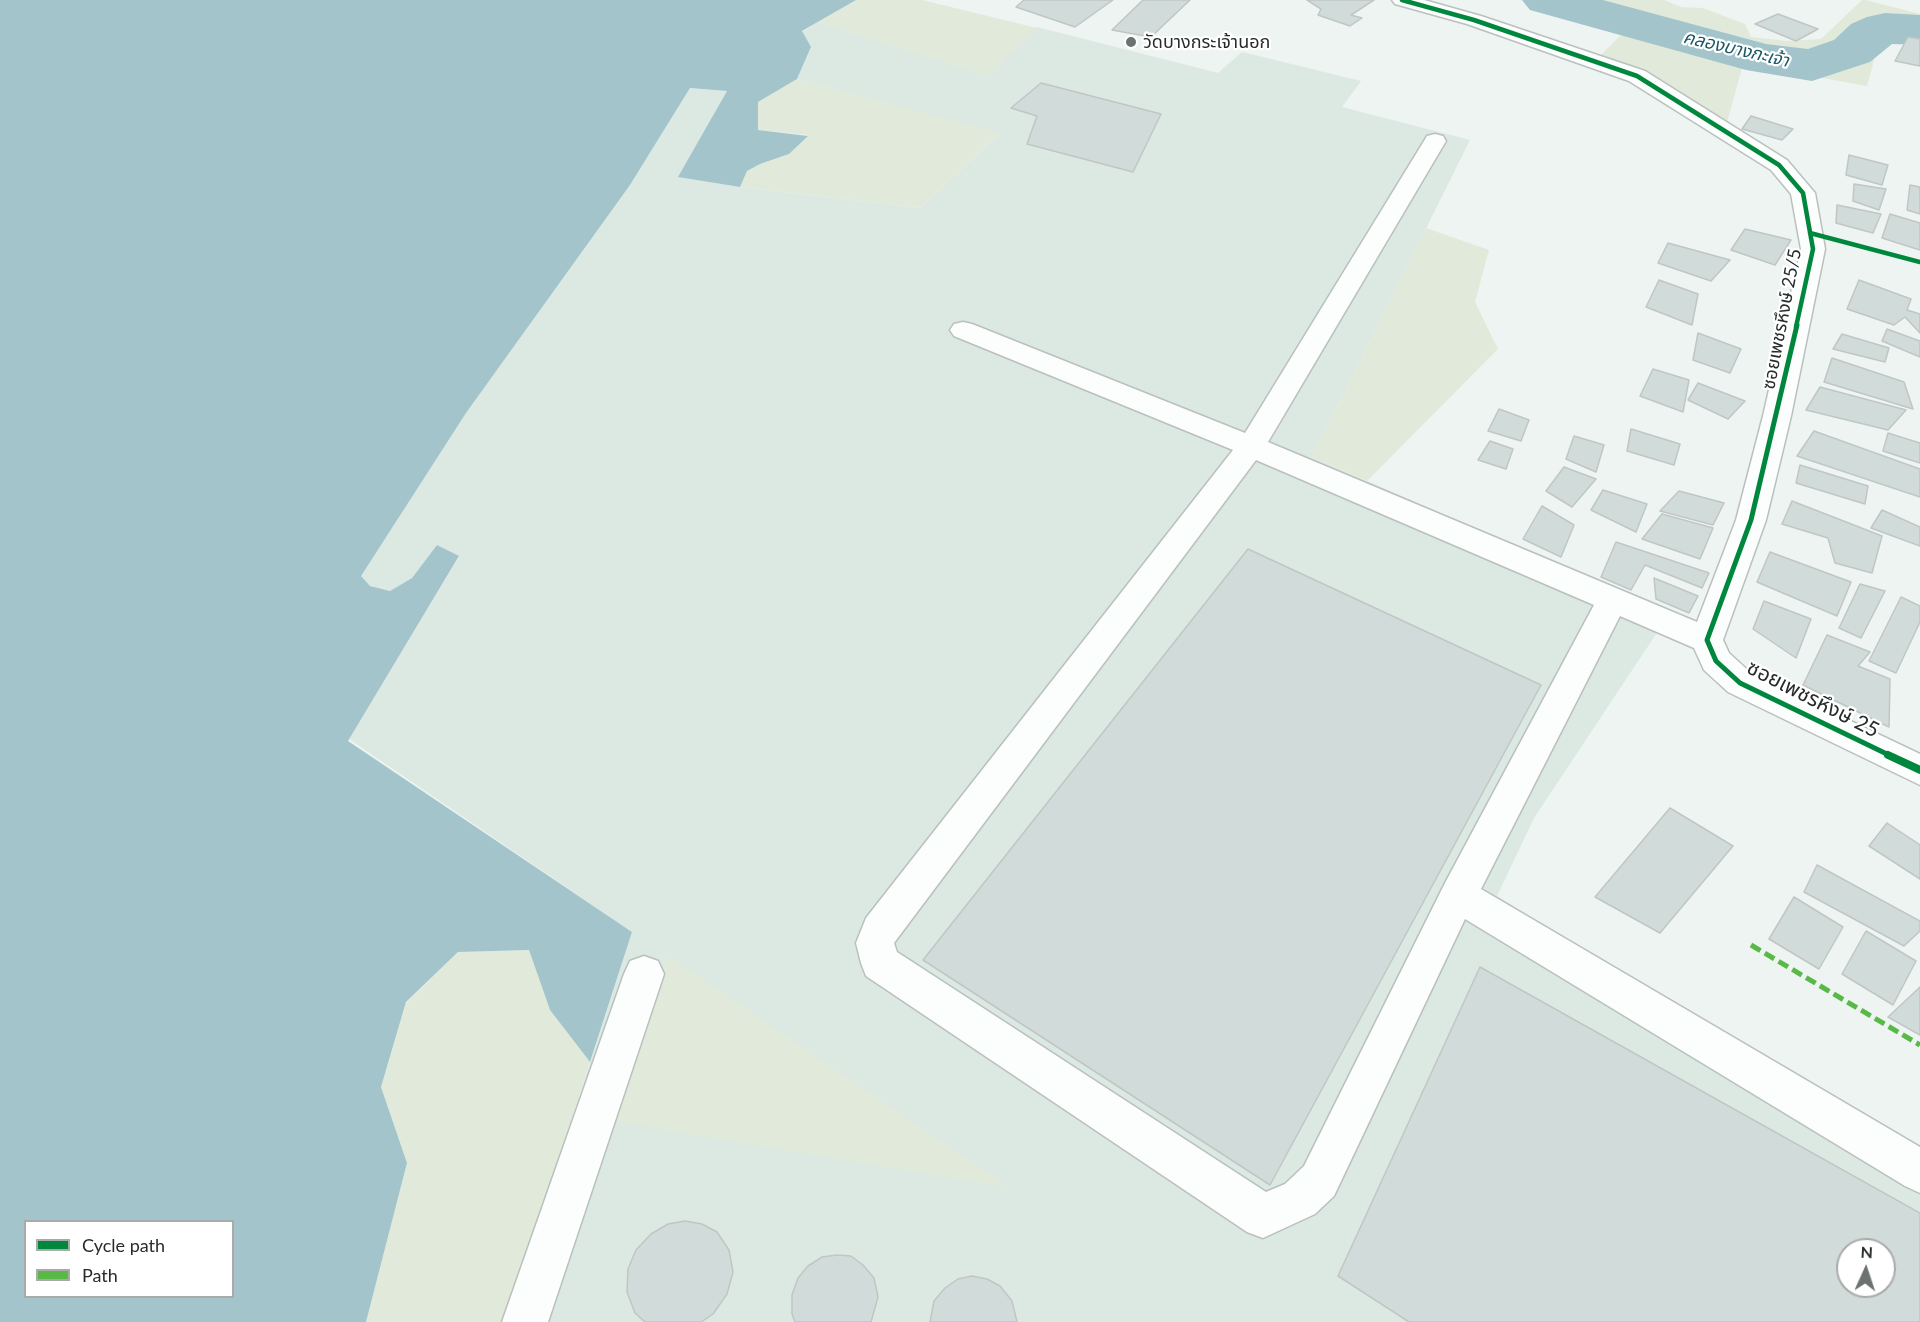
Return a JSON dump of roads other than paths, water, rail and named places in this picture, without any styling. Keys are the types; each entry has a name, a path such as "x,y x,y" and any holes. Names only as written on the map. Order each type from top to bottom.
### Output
{"street":[{"name":"ซอยเพชรหึงษ์ 25/5","path":"1402,0 1474,20 1637,76 1779,165 1803,193 1813,249 1778,416 1751,520 1707,640"},
{"path":"1435,141 1251,446 884,923 875,943 880,963 1263,1216 1300,1199 1319,1181 1458,895 1612,601"},
{"path":"963,330 1251,446 1707,640"},
{"name":"ซอยเพชรหึงษ์ 25","path":"1707,640 1716,661 1740,683 1920,770"},
{"path":"1458,895 1920,1171"},
{"path":"525,1322 644,974"}],"water":[{"path":"0,0 856,0 802,31 811,47 797,79 758,102 758,130 808,136 789,154 747,171 740,187 678,177 727,91 690,88 630,185 466,413 361,576 370,586 390,591 412,578 437,545 459,556 348,741 632,932 590,1062 550,1010 529,950 458,952 406,1002 381,1087 407,1163 366,1322 0,1322"}],"waterway":[{"name":"คลองบางกะเจ้า","path":"1547,0 1764,59 1812,65 1852,51 1869,35 1885,28 1920,30"}],"place":[{"name":"วัดบางกระเจ้านอก","path":"1131,42"}]}
